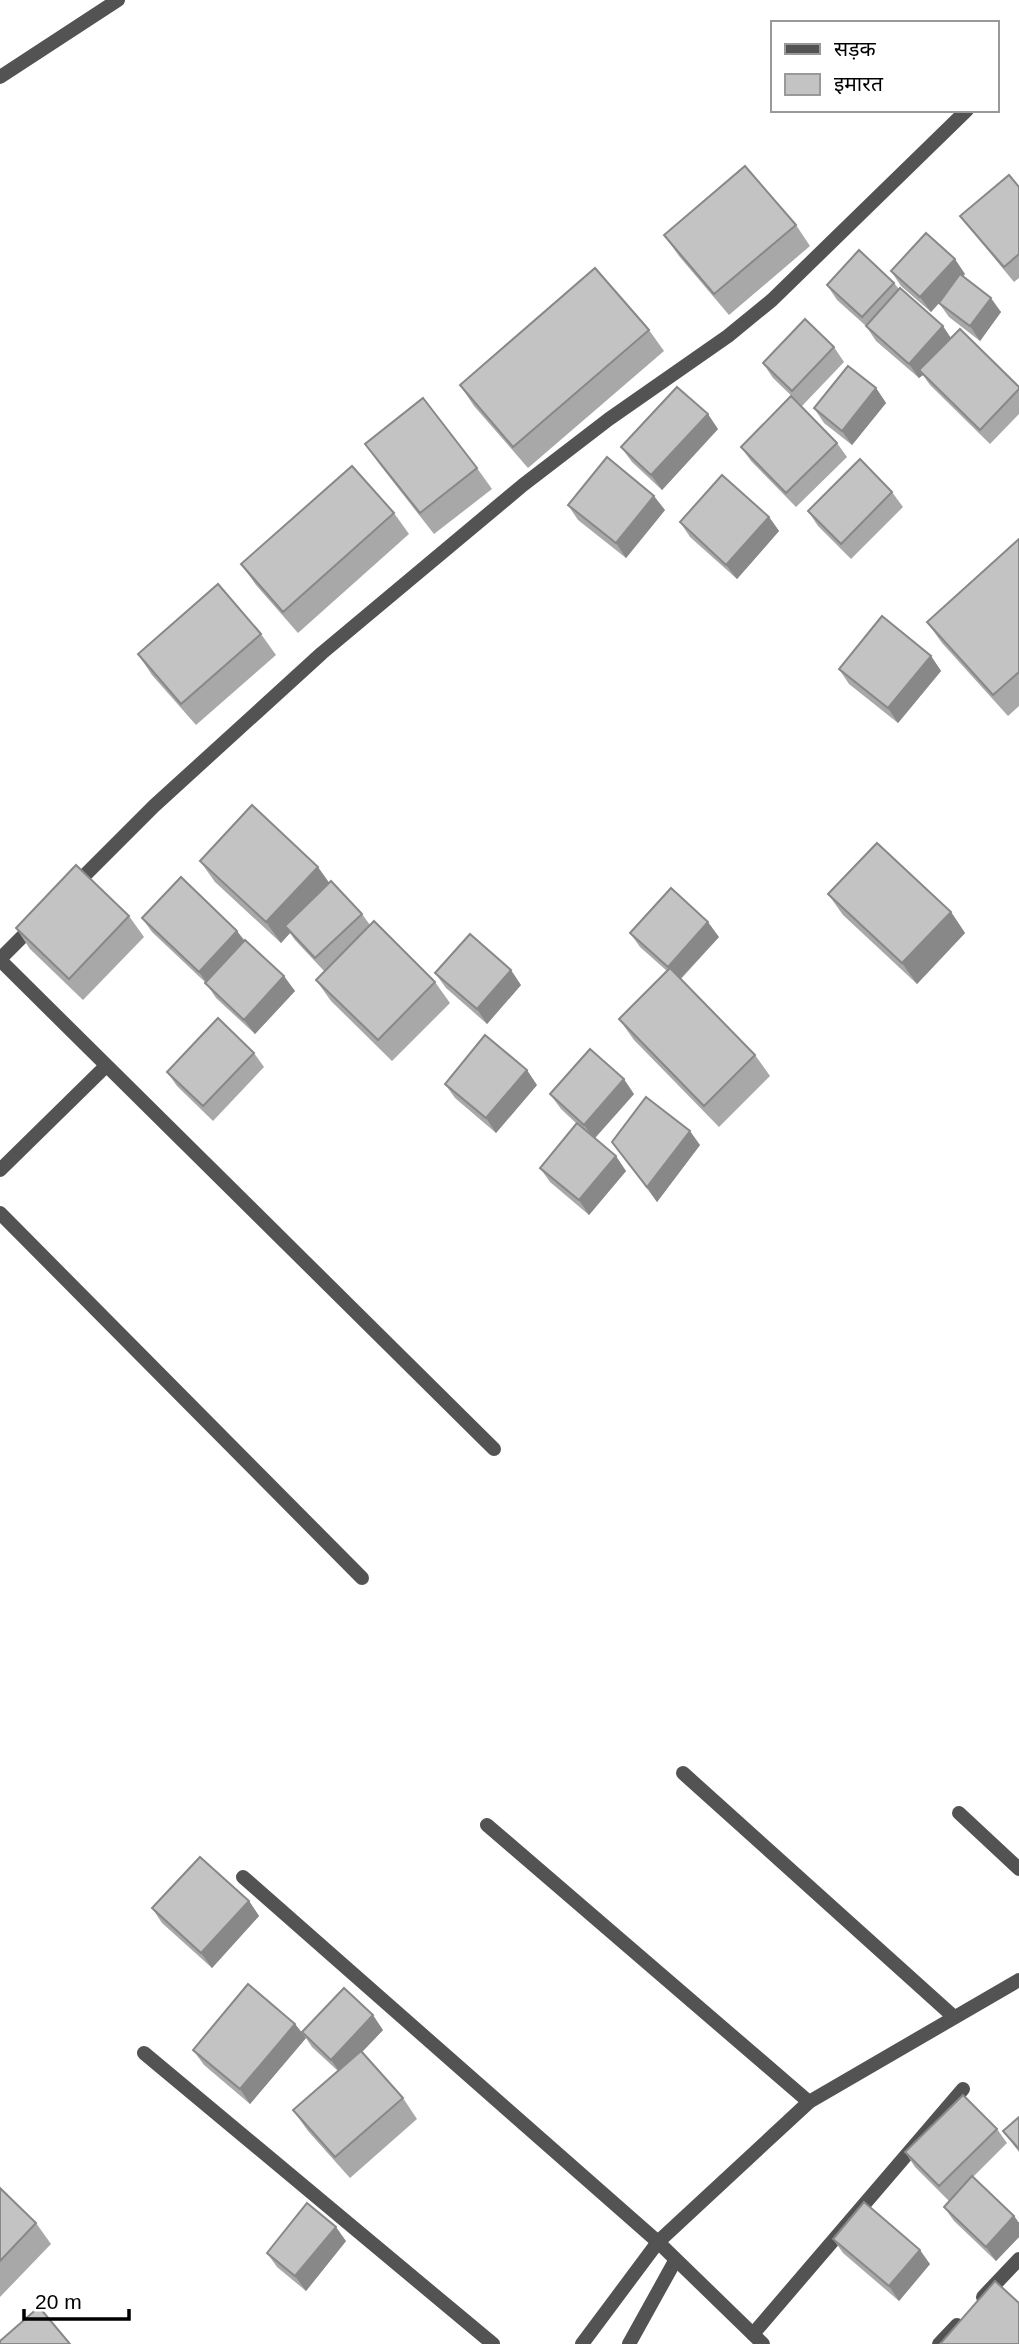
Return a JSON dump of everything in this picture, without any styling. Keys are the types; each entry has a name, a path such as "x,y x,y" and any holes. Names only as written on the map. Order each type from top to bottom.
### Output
{"street":[{"path":"0,78 118,0"},
{"path":"68,892 154,806 322,653 534,477 609,419 728,336 772,300 965,112"},
{"path":"48,911 0,959 494,1449"},
{"path":"0,1170 106,1066"},
{"path":"0,1213 362,1578"},
{"path":"683,1773 954,2017"},
{"path":"959,1813 1019,1869"},
{"path":"487,1825 809,2102"},
{"path":"243,1877 658,2242 758,2339 963,2089"},
{"path":"582,2344 658,2242 809,2102 1019,1980"},
{"path":"144,2053 493,2344"},
{"path":"939,2344 1019,2259"},
{"path":"629,2344 675,2261"}],"building":[{"path":"745,166 796,225 714,294 664,235"},
{"path":"1009,175 1019,187 1019,254 1004,267 960,216"},
{"path":"926,233 955,259 920,297 891,271"},
{"path":"859,250 894,283 862,317 827,285"},
{"path":"595,268 649,330 513,447 460,385"},
{"path":"960,274 991,298 970,326 939,303"},
{"path":"900,288 943,326 909,364 866,326"},
{"path":"805,319 834,347 792,391 763,363"},
{"path":"960,329 1019,387 980,430 919,370"},
{"path":"848,366 876,388 842,431 814,408"},
{"path":"677,387 708,414 651,475 621,447"},
{"path":"791,396 837,443 786,493 741,447"},
{"path":"423,398 477,468 420,513 365,444"},
{"path":"607,457 654,496 616,543 568,505"},
{"path":"860,459 892,492 841,544 808,511"},
{"path":"352,466 394,513 283,612 241,564"},
{"path":"722,475 769,517 726,565 680,522"},
{"path":"1019,539 1019,672 993,695 927,622"},
{"path":"218,584 261,634 181,704 138,654"},
{"path":"882,616 931,656 888,708 839,669"},
{"path":"252,805 318,867 266,922 200,861"},
{"path":"877,843 951,912 902,963 828,894"},
{"path":"76,865 129,916 69,979 16,928"},
{"path":"181,877 237,931 199,972 142,918"},
{"path":"331,881 362,914 315,958 285,926"},
{"path":"671,888 708,922 668,967 630,933"},
{"path":"374,921 435,982 378,1040 316,980"},
{"path":"470,934 511,970 477,1009 435,973"},
{"path":"245,940 284,976 244,1020 205,983"},
{"path":"670,968 755,1055 704,1106 619,1019"},
{"path":"218,1018 254,1053 203,1106 167,1072"},
{"path":"485,1035 527,1070 486,1118 445,1084"},
{"path":"590,1049 624,1079 584,1125 550,1094"},
{"path":"646,1097 690,1131 647,1187 612,1142"},
{"path":"577,1123 616,1156 579,1200 540,1168"},
{"path":"200,1857 249,1901 201,1953 152,1908"},
{"path":"248,1984 295,2024 240,2089 193,2050"},
{"path":"344,1988 373,2015 331,2060 302,2032"},
{"path":"361,2051 403,2098 335,2157 293,2110"},
{"path":"963,2095 997,2129 939,2186 905,2152"},
{"path":"1019,2117 1019,2149 1003,2131"},
{"path":"972,2176 1014,2216 986,2247 944,2207"},
{"path":"0,2188 36,2223 0,2261"},
{"path":"864,2202 920,2250 889,2286 833,2239"},
{"path":"307,2203 336,2227 295,2276 267,2253"},
{"path":"995,2281 1019,2303 1019,2344 940,2344"},
{"path":"39,2307 70,2344 0,2344 0,2341"}]}
